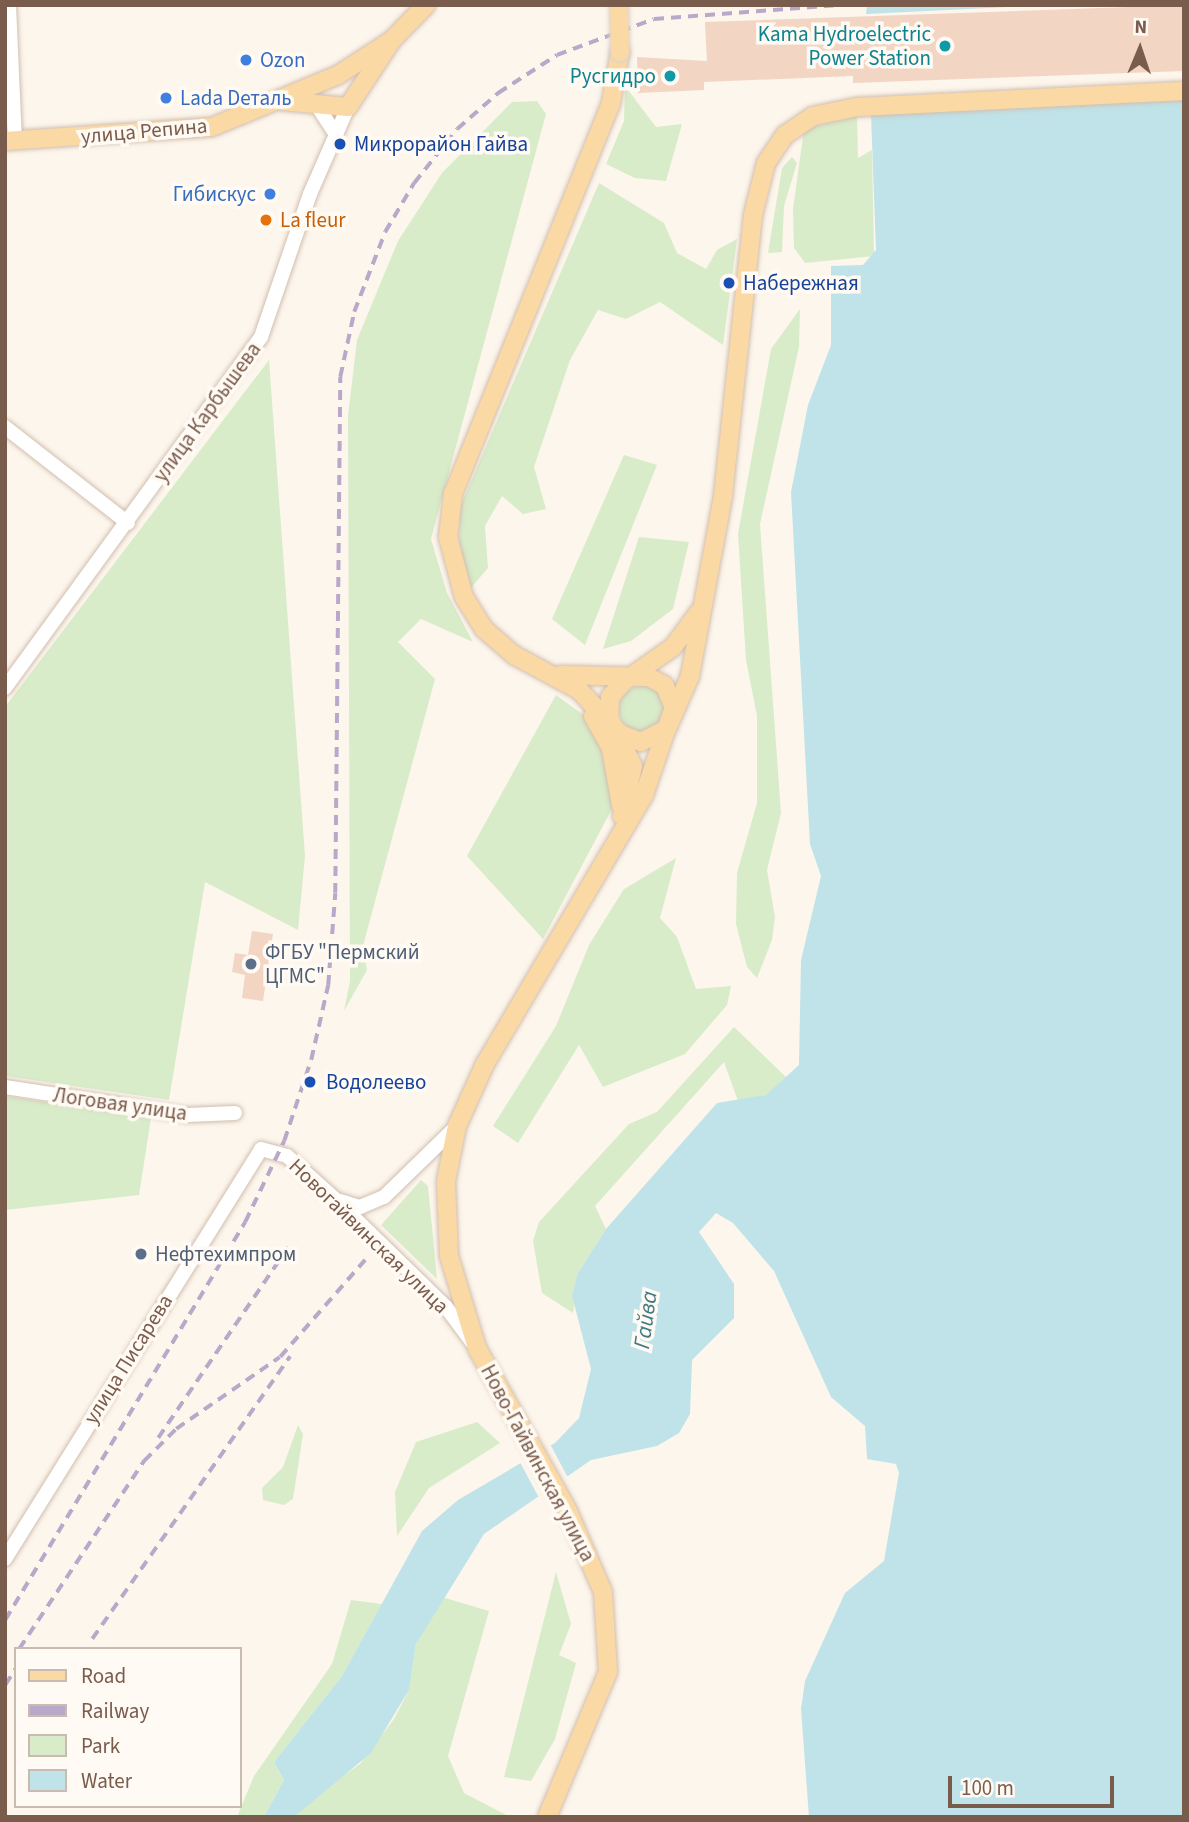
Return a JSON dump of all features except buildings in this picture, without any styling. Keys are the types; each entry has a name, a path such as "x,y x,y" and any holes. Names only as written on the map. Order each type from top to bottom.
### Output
{"main road":[{"name":"улица Карбышева","path":"348,107 392,40 426,5"},
{"path":"557,675 635,677 664,685 673,701 672,719 663,733 647,741 630,740 615,730 589,698 557,675 514,655 484,629 464,597 448,537 453,494 606,117 620,52 619,6"},
{"name":"улица Репина","path":"10,141 199,130 279,102 338,75 392,40"},
{"path":"338,75 359,88"},
{"path":"612,842 649,784 690,676 707,598 760,178 785,135 813,116 871,108 1184,91"},
{"path":"279,102 318,107 348,107"},
{"path":"612,842 634,774 615,730 610,697 683,636 707,598"},
{"path":"557,675 586,705 611,749 622,813 612,842"},
{"name":"Ново-Гайвинская улица","path":"547,1817 608,1672 603,1592 568,1511 477,1348 447,1237 446,1181 457,1126 485,1064 612,842"}],"street":[{"path":"9,5 10,141"},
{"path":"318,107 335,133"},
{"name":"улица Карбышева","path":"5,688 128,523 261,337 335,133 348,107"},
{"path":"5,427 128,523"},
{"name":"Логовая улица","path":"5,1087 187,1115 235,1113"},
{"path":"336,1200 360,1207 384,1197 457,1126"},
{"name":"Новогайвинская улица","path":"250,1159 261,1149 279,1153 336,1200 446,1307 477,1348"},
{"name":"улица Писарева","path":"5,1559 250,1159"}],"green space":[{"path":"625,86 656,127 682,124 666,181 635,178 606,164 624,121"},
{"path":"537,101 546,114 431,539 447,593 473,642 421,619 398,642 435,679 363,946 367,970 344,1011 350,981 348,416 357,340 398,241 442,173 512,102"},
{"path":"857,116 858,158 872,150 874,256 805,263 794,248 793,209 804,129"},
{"path":"792,157 797,163 784,206 782,252 768,253 782,168"},
{"path":"599,183 664,223 677,253 706,269 717,250 737,239 723,345 660,302 626,319 598,310 570,360 534,467 546,509 523,514 502,496 485,526 488,568 470,589 459,544 460,507"},
{"path":"800,309 799,347 760,524 781,813 767,870 775,917 772,940 757,978 747,967 736,924 737,873 757,803 757,716 746,660 738,534 771,349"},
{"path":"269,360 305,856 298,930 205,882 169,1100 5,1076 5,707"},
{"path":"624,455 657,465 585,645 552,619"},
{"path":"639,537 689,542 673,609 631,641 603,649"},
{"path":"642,686 658,693 665,709 658,725 642,732 626,725 619,709 626,693"},
{"path":"556,695 585,716 603,741 613,807 543,939 467,856"},
{"path":"676,858 660,918 677,937 696,989 731,986 727,1005 685,1054 603,1087 579,1045 518,1143 493,1126 556,1026 589,945 624,889"},
{"path":"734,1027 787,1078 766,1095 738,1101 724,1062 595,1206 606,1229 578,1273 573,1313 542,1293 533,1241 539,1222 629,1124 657,1112"},
{"path":"5,1096 151,1118 139,1195 5,1210"},
{"path":"421,1180 428,1186 437,1279 381,1225"},
{"path":"477,1422 500,1443 429,1488 397,1536 395,1492 416,1442"},
{"path":"298,1425 303,1434 293,1499 284,1505 263,1500 262,1488 283,1467"},
{"path":"556,1572 571,1624 559,1655 576,1663 555,1739 531,1781 504,1777"},
{"path":"442,1597 489,1611 448,1756 464,1793 510,1817 294,1817 308,1801 360,1764 394,1719 409,1690 416,1644"},
{"path":"351,1600 382,1604 342,1676 274,1762 284,1780 264,1817 237,1817 254,1776 332,1664"}],"water":[{"path":"867,5 1051,5 866,14"},
{"name":"Гайва","path":"1184,100 1184,1817 809,1817 801,1709 805,1681 845,1593 884,1561 899,1473 896,1464 867,1459 865,1426 831,1397 774,1271 733,1223 716,1213 699,1232 734,1284 734,1318 692,1360 690,1414 679,1433 657,1446 591,1460 484,1534 416,1644 409,1690 371,1753 294,1817 264,1817 284,1780 274,1762 342,1676 422,1531 458,1500 555,1443 579,1418 591,1369 572,1296 578,1273 606,1229 717,1103 766,1095 799,1065 801,960 821,876 810,844 791,492 808,405 831,345 831,266 863,265 876,250 871,115"}],"pier":[{"path":"549,1442 569,1480 538,1496 518,1458"}],"railway":[{"path":"5,1620 245,1222 284,1141 311,1060 328,985 335,893 340,377 354,312 385,232 414,183 457,129 498,93 557,55 654,19 842,5"},
{"path":"158,1438 289,1246"},
{"path":"20,1647 144,1461 176,1429 280,1357 365,1260"},
{"path":"92,1639 290,1356"},
{"path":"5,1685 14,1671"}],"place":[{"name":"Kama Hydroelectric Power Station","path":"945,46"},
{"name":"Ozon","path":"246,60"},
{"name":"Русгидро","path":"670,76"},
{"name":"Lada Dеталь","path":"166,98"},
{"name":"Микрорайон Гайва","path":"340,144"},
{"name":"Гибискус","path":"270,194"},
{"name":"La fleur","path":"266,220"},
{"name":"Набережная","path":"729,283"},
{"name":"ФГБУ \"Пермский ЦГМС\"","path":"251,964"},
{"name":"Водолеево","path":"310,1082"},
{"name":"Нефтехимпром","path":"141,1254"}]}
